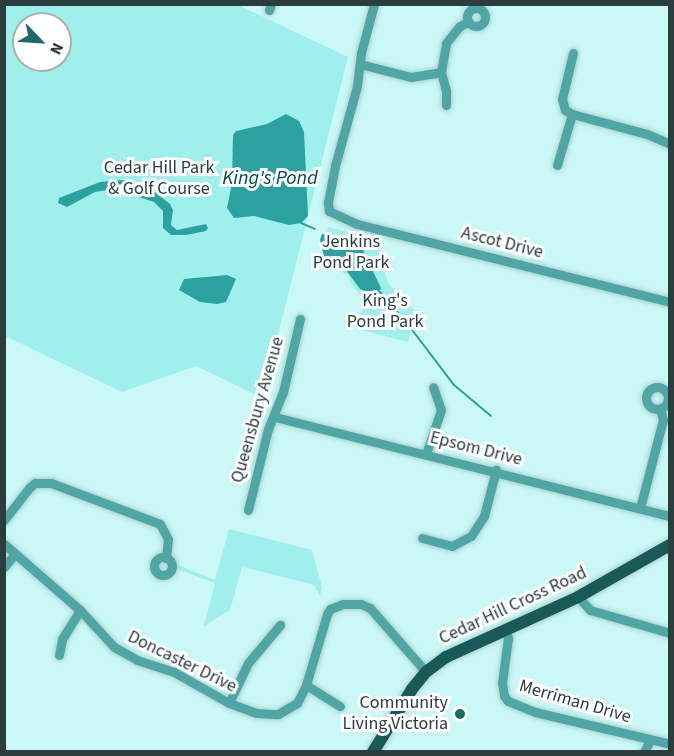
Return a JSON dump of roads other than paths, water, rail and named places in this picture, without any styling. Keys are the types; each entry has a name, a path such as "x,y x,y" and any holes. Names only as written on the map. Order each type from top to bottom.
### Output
{"main road":[{"name":"Cedar Hill Cross Road","path":"373,752 407,697 426,672 463,647 578,597 669,545"}],"street":[{"path":"374,4 360,64 411,77 441,72"},
{"path":"446,105 446,91 441,72 446,43 460,26 468,22"},
{"path":"573,53 562,99 565,110 572,114 647,134 669,144"},
{"name":"Ascot Drive","path":"360,64 356,94 334,166 328,203 329,211 357,224 669,302"},
{"path":"557,165 572,114"},
{"name":"Queensbury Avenue","path":"248,510 268,429 275,417 300,319"},
{"path":"426,454 441,410 434,387"},
{"path":"640,508 663,420 660,408"},
{"name":"Epsom Drive","path":"275,417 496,470 669,516"},
{"path":"422,538 452,546 471,536 484,516 496,470"},
{"path":"4,520 29,488 36,483 51,483 160,524 168,539 166,558"},
{"name":"Doncaster Drive","path":"4,544 80,610 114,647 137,660 174,672 229,703 256,713 278,714 297,703 306,685"},
{"path":"4,567 15,554"},
{"path":"578,597 590,610 669,633"},
{"path":"340,706 306,685 327,614 330,609 343,603 361,604 378,614 426,672"},
{"path":"59,655 62,639 80,610"},
{"path":"229,703 248,663 280,626"},
{"name":"Merriman Drive","path":"505,630 508,638 501,683 504,696 508,701 529,710 669,744"},
{"path":"644,752 650,740"}],"water":[{"name":"King's Pond","path":"286,114 299,121 304,132 308,216 301,223 289,225 254,216 234,218 227,208 232,183 233,135 236,131 267,124"},
{"path":"123,180 152,190 170,204 173,210 171,225 177,230 206,224 208,228 206,231 186,235 171,235 163,228 163,211 154,202 114,189 95,192 67,207 58,203 59,198 100,182"},
{"name":"Jenkins Pond Park","path":"322,234 347,239 363,250 381,288 378,296 360,289 346,270 324,257 320,240"},
{"path":"227,275 236,279 226,302 217,304 200,302 179,290 184,279"}],"waterway":[{"path":"301,223 315,229"},
{"path":"380,292 403,318 454,385 491,416"}],"place":[{"name":"Community Living Victoria","path":"460,714"}],"park label":[{"name":"Cedar Hill Park & Golf Course","path":"159,180"},
{"name":"King's Pond Park","path":"385,312"}]}
